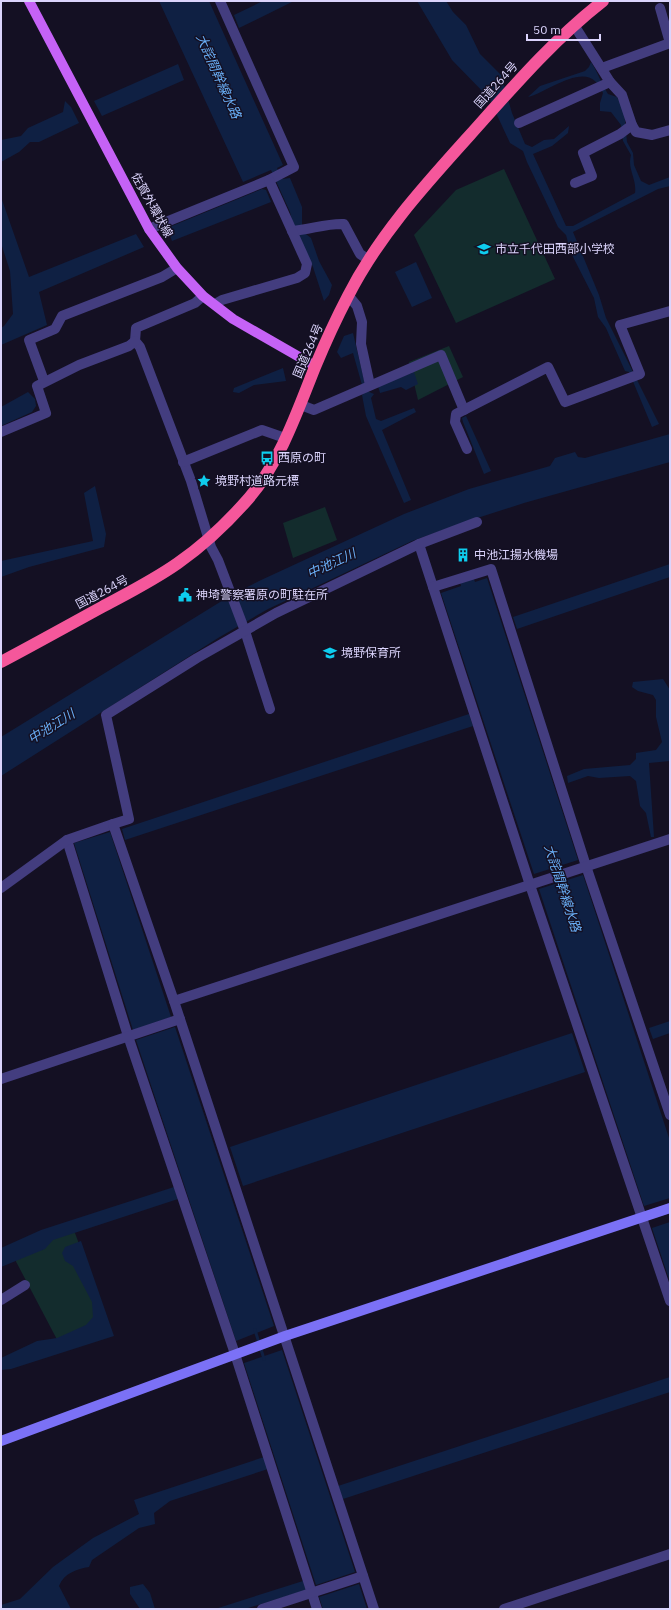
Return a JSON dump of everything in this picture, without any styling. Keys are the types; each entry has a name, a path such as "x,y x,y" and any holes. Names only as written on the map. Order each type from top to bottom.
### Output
{"highway":[{"name":"国道264号","path":"1,662 143,585 178,563 209,539 250,496 270,468 301,405 315,366 348,295 369,260 416,195 510,90 574,25 603,1"}],"main road":[{"name":"佐賀外環状線","path":"29,1 158,244 177,268 203,296 233,319 315,366"}],"street":[{"path":"149,229 269,180 294,167 220,1"},
{"path":"602,68 670,43 660,8"},
{"path":"574,25 602,68 604,85"},
{"path":"519,124 604,85"},
{"path":"604,85 622,95 632,125 636,132 652,135 670,130"},
{"path":"574,183 592,176 583,154 620,134 632,125"},
{"path":"215,304 222,300 297,278 305,273 307,264 269,180"},
{"path":"292,231 304,230 329,224 344,224 360,254 369,260"},
{"path":"44,381 29,340 55,329 62,316 162,277 177,268"},
{"path":"348,295 357,306 362,322 361,344 370,385"},
{"path":"203,296 195,303 136,328 135,341 140,347 191,481 209,539 245,631 270,709"},
{"path":"467,449 455,422 456,414 548,367 565,402 640,374 620,325 670,311"},
{"path":"1,432 46,413 37,386 44,381 79,365 129,346 135,341"},
{"path":"301,405 314,410 441,354 464,410"},
{"path":"183,462 262,430 285,438"},
{"path":"1,888 67,840 129,819 106,715 197,658 276,613 419,544 477,522"},
{"path":"419,544 530,885 670,1300"},
{"path":"433,587 492,569 586,866 670,1115"},
{"path":"113,824 180,1019 374,1609"},
{"path":"174,1001 670,839"},
{"path":"67,840 128,1036 235,1354 317,1609"},
{"path":"1,1079 180,1019"},
{"path":"1,1441 285,1336 670,1208"},
{"path":"1,1300 25,1285"},
{"path":"504,1609 670,1554"},
{"path":"262,1609 363,1576"}],"green space":[{"path":"504,169 555,279 456,323 414,235 456,190"},
{"path":"449,346 463,377 418,400 409,362"},
{"path":"325,507 337,540 293,558 283,523"},
{"path":"72,1225 112,1333 62,1349 11,1252"}],"water":[{"path":"159,1 209,1 283,165 277,168 282,179 290,178 302,207 302,231 311,238 319,261 332,285 329,295 324,301 313,267 293,225 290,212 271,170 243,182"},
{"path":"263,1 294,1 239,28 234,15"},
{"path":"417,1 446,1 453,12 466,25 480,54 501,75 512,113 525,144 532,147 544,140 554,139 569,126 568,133 552,146 533,154 566,226 573,226 635,193 635,183 630,165 631,155 623,141 621,125 611,112 600,111 600,103 603,93 596,82 589,78 572,78 528,97 540,86 585,71 591,62 608,94 617,97 624,110 627,142 633,153 634,165 641,181 649,185 670,177 670,186 658,189 573,232 599,295 606,318 659,424 652,427 629,372 625,371 606,328 598,317 594,298 571,253 566,235 558,227 523,151 510,143 489,98 452,60"},
{"path":"178,64 184,80 102,116 94,101"},
{"path":"65,101 71,107 79,123 39,142 30,142 19,152 1,162 1,140 21,136 28,128 63,112"},
{"path":"262,189 266,190 271,202 172,241 167,228"},
{"path":"1,197 29,277 136,234 144,247 39,292 47,325 1,345 1,328 13,314 10,271 1,243"},
{"path":"416,262 432,298 412,307 395,272"},
{"path":"353,333 365,384 362,385 353,353 341,358 337,352 344,336"},
{"path":"283,368 286,381 254,385 239,393 233,392 234,388"},
{"path":"414,372 418,384 406,390 401,387 380,393 378,386"},
{"path":"367,391 374,394 371,398 376,419 381,421 414,408 416,412 382,430 411,500 404,503 366,416 362,395"},
{"path":"28,392 35,399 36,406 32,412 1,426 1,407"},
{"path":"466,416 491,471 484,474 463,422 462,418"},
{"name":"中池江川","path":"670,434 670,462 524,503 412,541 268,609 218,638 1,776 1,737 225,599 259,581 404,514 469,489 550,466 555,458 575,452 578,457 585,458"},
{"path":"95,486 106,534 104,547 29,567 1,577 1,561 93,541 84,493"},
{"path":"670,564 670,577 517,629 513,617"},
{"path":"473,577 475,582 487,578 578,860 534,874 441,593 461,586 460,581"},
{"path":"663,679 670,690 670,761 649,763 654,837 651,837 646,813 640,806 636,781 630,776 599,778 588,776 568,783 567,776 584,769 630,765 636,759 636,753 656,750 662,742 656,717 656,700 653,695 638,691 632,687 633,682"},
{"path":"469,714 473,726 125,840 122,829"},
{"path":"110,832 171,1017 133,1030 74,843"},
{"path":"583,875 670,1141 670,1198 644,1206 539,889"},
{"path":"670,1021 670,1033 653,1039 649,1028"},
{"path":"175,1027 274,1326 236,1341 136,1040"},
{"path":"572,1033 585,1072 243,1186 230,1147"},
{"path":"174,1187 178,1199 53,1240 45,1249 1,1267 1,1248 41,1230"},
{"path":"670,1222 670,1282 652,1228"},
{"path":"81,1241 114,1336 11,1369 1,1370 1,1358 37,1341 57,1338 86,1325 93,1317 92,1302 73,1266 65,1261 62,1253 65,1247"},
{"path":"282,1350 355,1572 316,1585 244,1363"},
{"path":"670,1377 670,1392 343,1499 338,1486"},
{"path":"264,1457 268,1469 170,1501 154,1513 155,1524 139,1528 92,1560 89,1567 71,1572 64,1578 59,1586 71,1609 1,1609 1,1605 20,1599 53,1567 93,1538 139,1514 134,1500"},
{"path":"303,1581 306,1590 245,1609 215,1609"},
{"path":"143,1584 150,1593 155,1609 140,1609 130,1594 130,1587"},
{"path":"359,1584 367,1609 323,1609 319,1597"}],"waterway":[{"name":"大詫間幹線水路","path":"555,864 562,886"},
{"path":"255,1330 264,1359"}],"place":[{"name":"市立千代田西部小学校","path":"484,249"},
{"name":"西原の町","path":"267,458"},
{"name":"境野村道路元標","path":"204,481"},
{"name":"中池江揚水機場","path":"463,555"},
{"name":"神埼警察署原の町駐在所","path":"185,595"},
{"name":"境野保育所","path":"330,653"}]}
